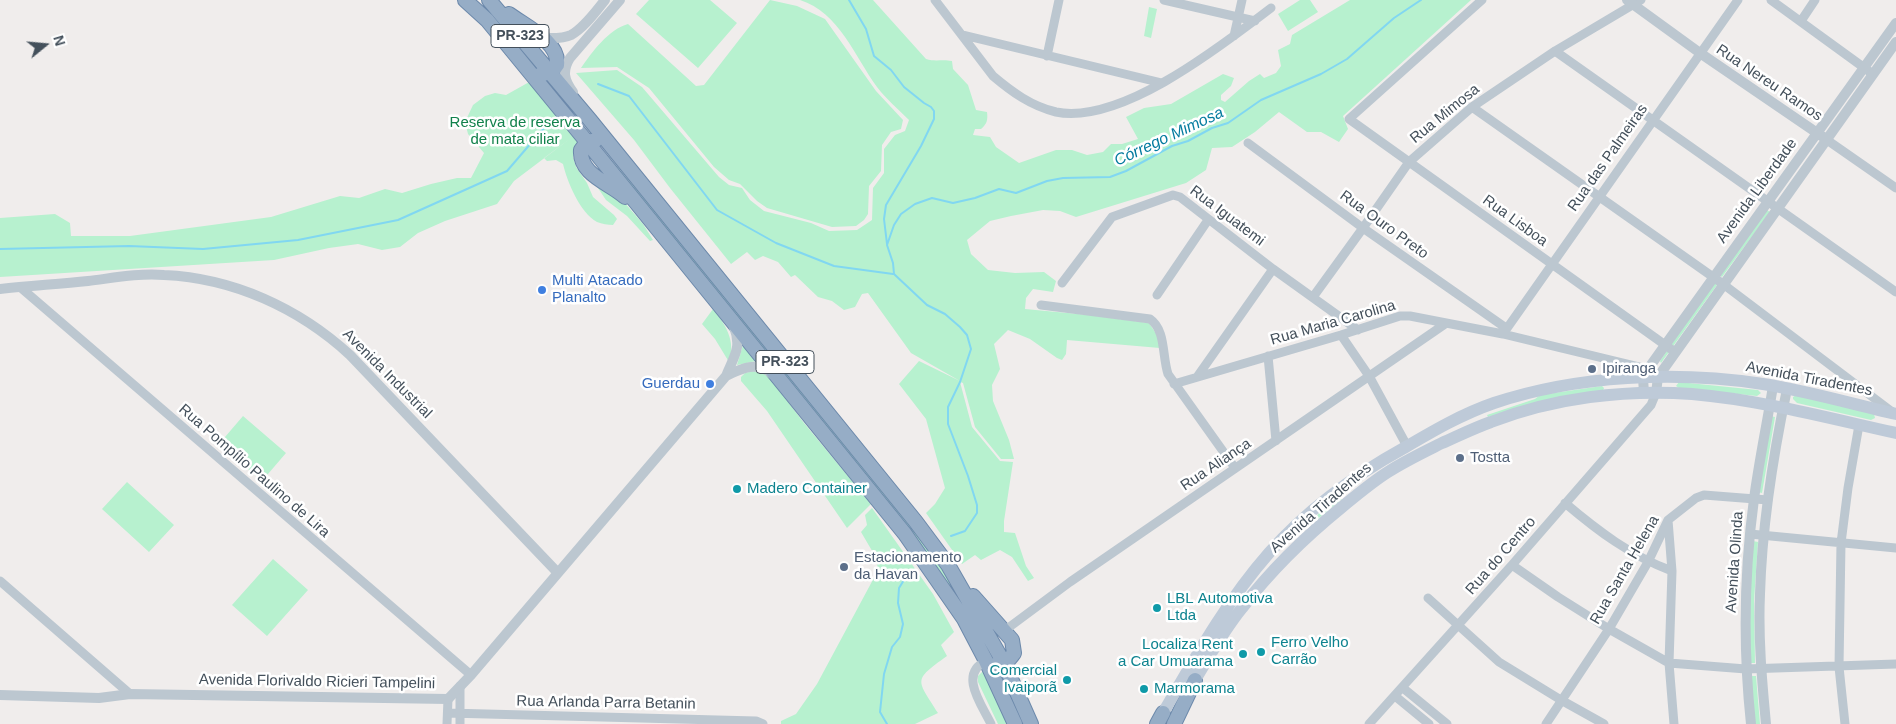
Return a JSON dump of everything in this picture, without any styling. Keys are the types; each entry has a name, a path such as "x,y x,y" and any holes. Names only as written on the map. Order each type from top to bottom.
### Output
{"highway":[{"name":"PR-323","path":"465,0 487,20 588,142 905,534 964,620 996,662 1015,724"},
{"name":"PR-323","path":"491,2 551,72 916,522 948,565 996,662 1031,724"},
{"path":"487,20 538,71 546,74 558,65 558,57 550,44 491,2"},
{"path":"588,142 592,140 601,142 620,159"},
{"path":"948,565 1012,640 1014,653 1010,659 996,662"},
{"path":"1174,724 1195,680"},
{"path":"1180,724 1195,680"}],"main road":[{"name":"Avenida Tiradentes","path":"1195,680 1240,588 1293,528 1375,464 1411,443 1478,410 1520,395 1543,390 1650,374 1773,386 1895,412"},
{"name":"Avenida Tiradentes","path":"1159,720 1221,626 1242,607 1281,562 1348,502 1388,471 1484,424 1531,408 1606,396 1700,395 1770,404 1896,433"},
{"path":"1478,410 1484,424"},
{"path":"1411,443 1422,453"},
{"path":"1339,491 1348,502"}],"street":[{"path":"543,38 571,35 581,27 605,0"},
{"path":"590,120 589,115 567,84 564,72 570,58 620,0"},
{"path":"935,0 993,76 1005,86 1028,101 1056,112 1081,113 1120,103 1162,83 1207,57 1271,8"},
{"path":"1047,56 1059,0"},
{"path":"1164,0 1255,20"},
{"path":"1234,36 1242,0"},
{"name":"Rua Lisboa","path":"1482,0 1349,119 1675,352"},
{"name":"Rua das Palmeiras","path":"1504,331 1550,263 1738,0"},
{"path":"1770,0 1869,71"},
{"path":"1801,21 1816,0"},
{"name":"Rua Nereu Ramos","path":"1634,1 1700,54 1896,188"},
{"name":"Rua Mimosa","path":"1313,297 1409,162 1472,107 1555,50 1634,1"},
{"name":"Avenida Liberdade","path":"1650,374 1665,346 1768,202 1826,140 1896,23"},
{"path":"962,35 1162,83"},
{"name":"Avenida Liberdade","path":"1650,374 1675,352 1777,208 1817,134 1869,71 1896,42"},
{"path":"1555,50 1896,292"},
{"path":"1472,107 1723,284 1895,412"},
{"name":"Rua Ouro Preto","path":"1248,142 1504,331"},
{"name":"Rua Iguatemi","path":"1062,283 1112,217 1173,195 1180,197 1273,269 1358,330"},
{"path":"1157,295 1208,220"},
{"path":"1197,377 1273,269"},
{"name":"Avenida Industrial","path":"0,289 122,277 164,275 189,277 240,288 277,304 308,322 339,345 364,368 557,572"},
{"name":"Rua Pompílio Paulino de Lira","path":"20,287 471,675"},
{"path":"1041,305 1150,319 1156,323 1160,331 1164,363 1174,384 1235,468"},
{"name":"Rua Maria Carolina","path":"1174,384 1400,316 1504,331 1650,374"},
{"name":"Avenida Florivaldo Ricieri Tampelini","path":"0,695 99,698 130,694 448,699 471,675 726,376 738,348 738,337 732,321"},
{"name":"Rua Aliança","path":"1004,631 1070,582 1445,324"},
{"path":"1341,335 1411,443"},
{"path":"1268,356 1276,441"},
{"name":"Avenida Florivaldo Ricieri Tampelini","path":"726,376 740,369 757,366 768,370 780,381"},
{"path":"1650,374 1650,397"},
{"name":"Avenida Olinda","path":"1751,724 1746,669 1746,614 1750,534 1754,498 1773,386"},
{"name":"Avenida Olinda","path":"1766,724 1760,668 1760,594 1768,500 1787,389"},
{"name":"Rua do Centro","path":"1369,724 1512,566 1650,397"},
{"path":"1845,724 1839,667 1841,543 1859,425"},
{"name":"Rua Santa Helena","path":"1546,724 1609,629 1648,562 1668,520 1682,510 1689,502 1704,495 1768,500"},
{"path":"1565,503 1600,532 1648,562 1672,571"},
{"path":"1668,520 1672,571 1669,663 1674,724"},
{"path":"1750,534 1896,548"},
{"path":"1512,566 1609,629 1669,663 1746,669 1896,664"},
{"path":"0,581 130,694"},
{"path":"1428,598 1499,662 1604,724"},
{"path":"991,724 972,680 973,672 979,665 996,662"},
{"path":"460,686 460,724"},
{"path":"1403,688 1447,724"},
{"path":"1395,696 1430,724"},
{"path":"447,724 448,699"},
{"name":"Rua Arlanda Parra Betanin","path":"448,713 638,721 756,721 762,724"}],"green space":[{"path":"649,0 710,0 737,23 698,68 636,14"},
{"path":"770,0 797,6 825,19 876,91 903,120 901,129 891,132 882,145 881,171 869,186 868,214 856,226 832,227 767,208 740,184 729,180 714,167 649,88 617,67 581,68 608,36 628,24 696,86 704,85"},
{"path":"800,0 873,0 926,59 952,61 953,69 968,85 976,110 987,112 986,124 981,129 975,129 973,135 990,137 996,147 1019,163 1056,150 1072,150 1087,155 1103,152 1111,144 1122,144 1138,139 1126,117 1144,108 1171,104 1223,74 1234,78 1231,86 1221,95 1221,100 1225,102 1260,74 1264,78 1276,73 1281,66 1278,50 1290,44 1292,35 1350,0 1471,0 1343,116 1348,129 1339,142 1321,132 1307,132 1279,112 1255,132 1232,147 1212,148 1206,170 1186,183 1076,217 1060,211 1043,210 990,221 967,240 971,254 988,270 1015,273 1044,272 1056,281 1053,292 1033,289 1026,298 1025,309 1149,323 1157,335 1160,348 1067,340 1066,354 1062,360 1030,339 1008,330 994,344 1000,369 992,385 993,401 1009,440 1014,459 1001,459 975,427 963,383 960,382 972,427 1000,461 1013,462 1004,532 1015,533 1026,566 1034,578 1028,581 1012,557 1000,550 981,560 975,555 962,564 926,513 935,504 945,488 926,419 899,384 919,361 960,381 911,353 868,293 862,294 855,307 844,310 832,301 818,297 795,275 791,277 778,262 763,256 755,260 747,252 731,264 634,140 576,73 617,70 642,87 719,177 729,185 742,188 750,200 764,211 811,223 829,231 857,230 872,220 873,188 884,173 884,149 895,135 905,131 909,120 877,87 836,25 814,6"},
{"path":"1300,0 1310,0 1318,12 1288,31 1278,14"},
{"path":"1149,7 1157,9 1151,38 1144,36"},
{"name":"Reserva de reserva de mata ciliar","path":"531,81 580,142 573,157 576,167 587,183 593,197 617,219 613,225 599,223 591,218 575,196 563,164 556,160 547,161 544,158 514,181 497,204 445,221 418,233 400,247 382,250 358,244 274,260 0,277 0,218 55,214 70,223 71,236 130,236 271,217 340,196 359,198 385,189 402,193 457,178 471,178 484,153 468,134 465,122 473,105 485,96 495,93 506,95"},
{"path":"599,147 676,234 945,570 969,614"},
{"path":"592,179 618,195 643,224 653,240 650,241 627,216 606,200"},
{"path":"1767,210 1770,212 1722,277 1719,275"},
{"path":"1714,282 1717,285 1661,363 1660,361"},
{"path":"713,309 726,327 730,340 731,354 729,362 715,339 702,324"},
{"path":"743,345 756,361 737,365"},
{"path":"754,371 769,377 804,423 871,504 847,528 767,411 741,381 741,377 745,373"},
{"path":"1679,382 1758,390 1761,393 1757,396 1679,388 1676,386"},
{"path":"1602,386 1604,388 1603,391 1488,417 1487,415 1535,399 1540,395"},
{"path":"1796,395 1874,414 1875,418 1871,420 1797,403 1793,399"},
{"path":"243,416 286,453 262,481 219,444"},
{"path":"1770,416 1775,417 1762,493 1758,492"},
{"path":"127,482 174,525 149,552 102,509"},
{"path":"1340,496 1342,499 1303,531 1320,512"},
{"path":"872,508 933,594 954,632 941,645 947,656 923,676 922,681 922,687 938,713 915,724 781,724 781,721 796,714 817,684 876,574 878,561 861,532 867,525 865,515"},
{"path":"1753,541 1758,542 1754,601 1755,663 1750,663 1749,601"},
{"path":"273,559 308,590 267,636 232,605"},
{"path":"986,668 1011,724 998,724 978,682 978,676"},
{"path":"1750,676 1756,676 1760,724 1755,724"}],"waterway":[{"path":"849,0 866,29 874,56 891,70 904,87 934,111 934,119 921,146 886,205 884,219 887,244"},
{"name":"Córrego Mimosa","path":"951,536 965,531 977,513 977,505 968,476 948,424 948,407 960,382 971,349 967,335 960,327 945,314 927,305 894,274 893,263 887,245 894,225 901,214 915,204 932,198 953,203 975,198 999,189 1016,193 1047,181 1063,178 1110,177 1126,171 1172,146 1228,123 1261,100 1321,74 1347,59 1394,18 1421,0"},
{"path":"598,84 629,96 717,210 776,243 834,266 893,274"},
{"path":"0,249 129,246 203,249 298,240 398,220 507,171 550,121"},
{"path":"887,724 880,712 884,674 892,647 900,637 903,624 898,603 899,588 909,572"}],"place":[{"name":"Multi Atacado Planalto","path":"542,290"},
{"name":"Ipiranga","path":"1592,369"},
{"name":"Guerdau","path":"710,384"},
{"name":"Tostta","path":"1460,458"},
{"name":"Madero Container","path":"737,489"},
{"name":"Estacionamento da Havan","path":"844,567"},
{"name":"LBL Automotiva Ltda","path":"1157,608"},
{"name":"Ferro Velho Carrão","path":"1261,652"},
{"name":"Localiza Rent a Car Umuarama","path":"1243,654"},
{"name":"Comercial Ivaiporã","path":"1067,680"},
{"name":"Marmorama","path":"1144,689"}]}
